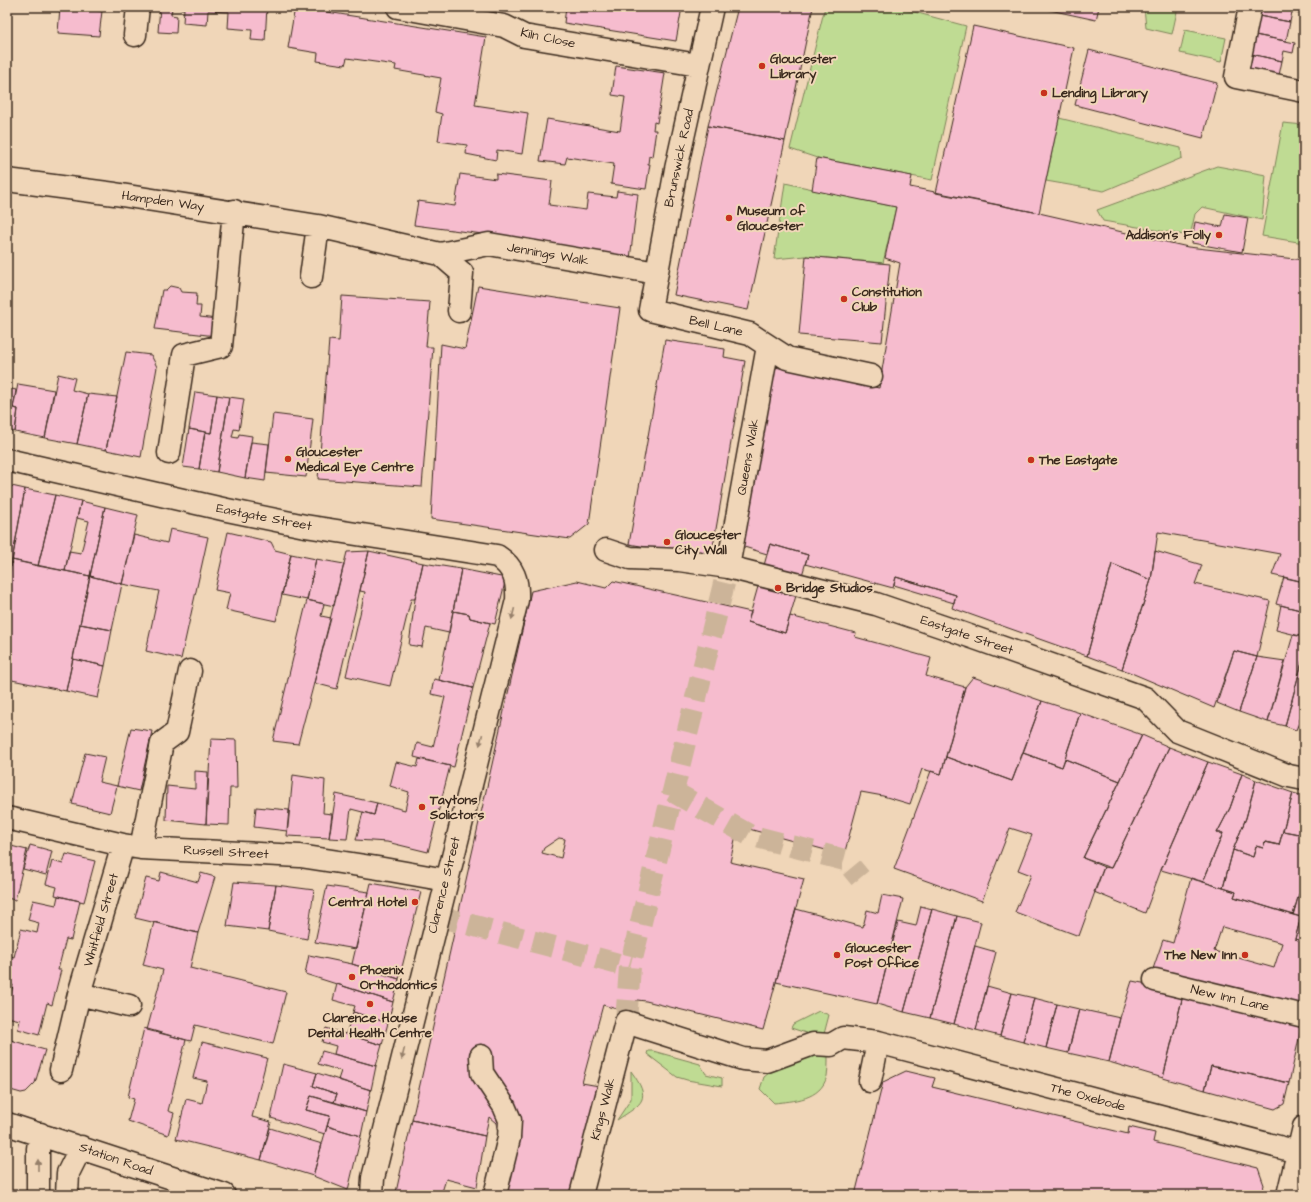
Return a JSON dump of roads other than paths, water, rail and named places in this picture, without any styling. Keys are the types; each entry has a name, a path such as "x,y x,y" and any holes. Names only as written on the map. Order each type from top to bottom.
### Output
{"street":[{"path":"135,35 138,7"},
{"name":"Kiln Close","path":"398,7 504,26 524,36 698,65"},
{"name":"Brunswick Road","path":"650,310 676,169 712,7"},
{"path":"1250,7 1236,77 1304,91"},
{"name":"Hampden Way","path":"7,180 234,212 318,226 440,254 462,273 459,312"},
{"path":"169,452 184,355 222,346 234,212"},
{"path":"311,277 318,226"},
{"name":"Jennings Walk","path":"440,254 489,244 657,273"},
{"name":"Bell Lane","path":"650,310 750,334 787,358 871,376"},
{"name":"Queens Walk","path":"728,567 768,346"},
{"name":"Eastgate Street","path":"7,460 305,526 497,556 511,568 515,576"},
{"name":"Eastgate Street","path":"606,550 630,558 679,560 728,567 876,604 1145,698 1177,731 1289,776 1304,779"},
{"name":"Clarence Street","path":"372,1195 373,1178 516,600 517,584 515,576"},
{"name":"Whitfield Street","path":"61,1070 79,994 132,846 162,743 176,732 190,671"},
{"name":"Russell Street","path":"7,818 132,846 300,856 446,880"},
{"name":"New Inn Lane","path":"1155,980 1304,1016"},
{"path":"79,994 129,1006"},
{"name":"The Oxebode","path":"626,1022 743,1059 767,1061 812,1044 831,1045 843,1038 878,1042 1298,1152"},
{"name":"Kings Walk","path":"581,1195 626,1022"},
{"path":"870,1081 878,1042"},
{"path":"481,1056 482,1073 504,1106 510,1120 509,1138 495,1195"},
{"name":"Station Road","path":"7,1124 224,1195"},
{"path":"1288,1195 1304,1127"},
{"path":"38,1195 38,1149 40,1134"},
{"path":"67,1195 68,1174 81,1147"}],"tunnel":[{"path":"626,1022 630,967 728,567"},
{"path":"672,791 749,835 845,860 860,878"},
{"path":"437,916 630,967"}],"place":[{"name":"Gloucester Library","path":"762,66"},
{"name":"Lending Library","path":"1044,93"},
{"name":"Museum of Gloucester","path":"729,218"},
{"name":"Addison's Folly","path":"1219,235"},
{"name":"Constitution Club","path":"844,299"},
{"name":"Gloucester Medical Eye Centre","path":"288,459"},
{"name":"The Eastgate","path":"1031,460"},
{"name":"Gloucester City Wall","path":"667,542"},
{"name":"Bridge Studios","path":"778,588"},
{"name":"Taytons Solictors","path":"422,807"},
{"name":"Central Hotel","path":"415,902"},
{"name":"Gloucester Post Office","path":"837,955"},
{"name":"The New Inn","path":"1245,955"},
{"name":"Phoenix Orthodontics","path":"352,977"},
{"name":"Clarence House Dental Health Centre","path":"370,1004"}]}
